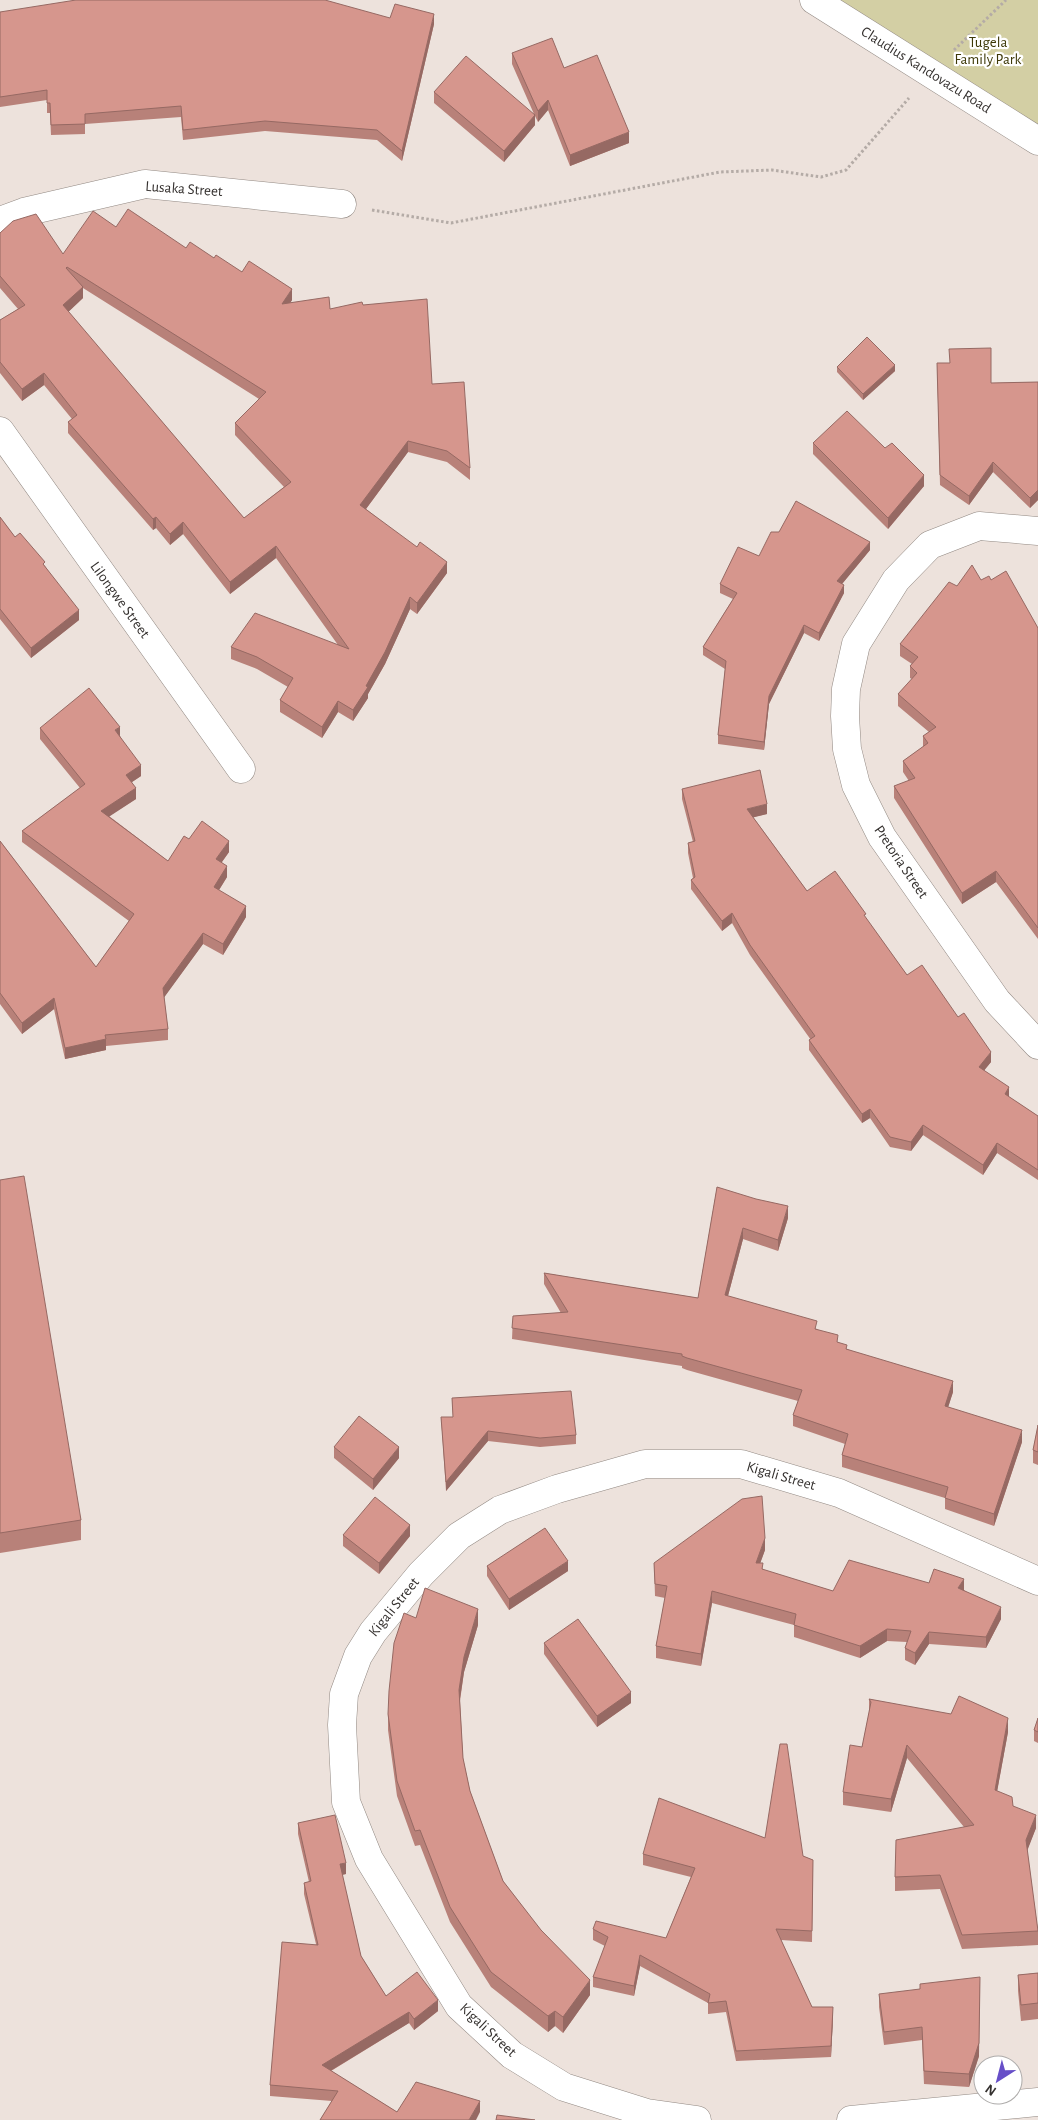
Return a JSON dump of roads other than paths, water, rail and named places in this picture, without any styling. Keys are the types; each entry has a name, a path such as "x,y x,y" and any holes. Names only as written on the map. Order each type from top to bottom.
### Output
{"street":[{"name":"Claudius Kandovazu Road","path":"814,0 1038,141"},
{"name":"Lusaka Street","path":"0,221 24,212 145,184 342,204"},
{"name":"Lilongwe Street","path":"0,431 241,769"},
{"name":"Pretoria Street","path":"1038,531 979,526 930,545 896,580 856,644 846,689 845,716 847,749 856,785 882,837 997,1001 1038,1045"},
{"name":"Kigali Street","path":"697,2120 647,2113 564,2088 512,2055 460,2006 369,1859 346,1802 342,1725 344,1694 358,1656 373,1632 421,1574 459,1536 508,1507 557,1489 645,1464 741,1464 759,1469 839,1493 1038,1581"},
{"path":"851,2120 1038,2102"}],"park label":[{"name":"Tugela Family Park","path":"988,50"}]}
